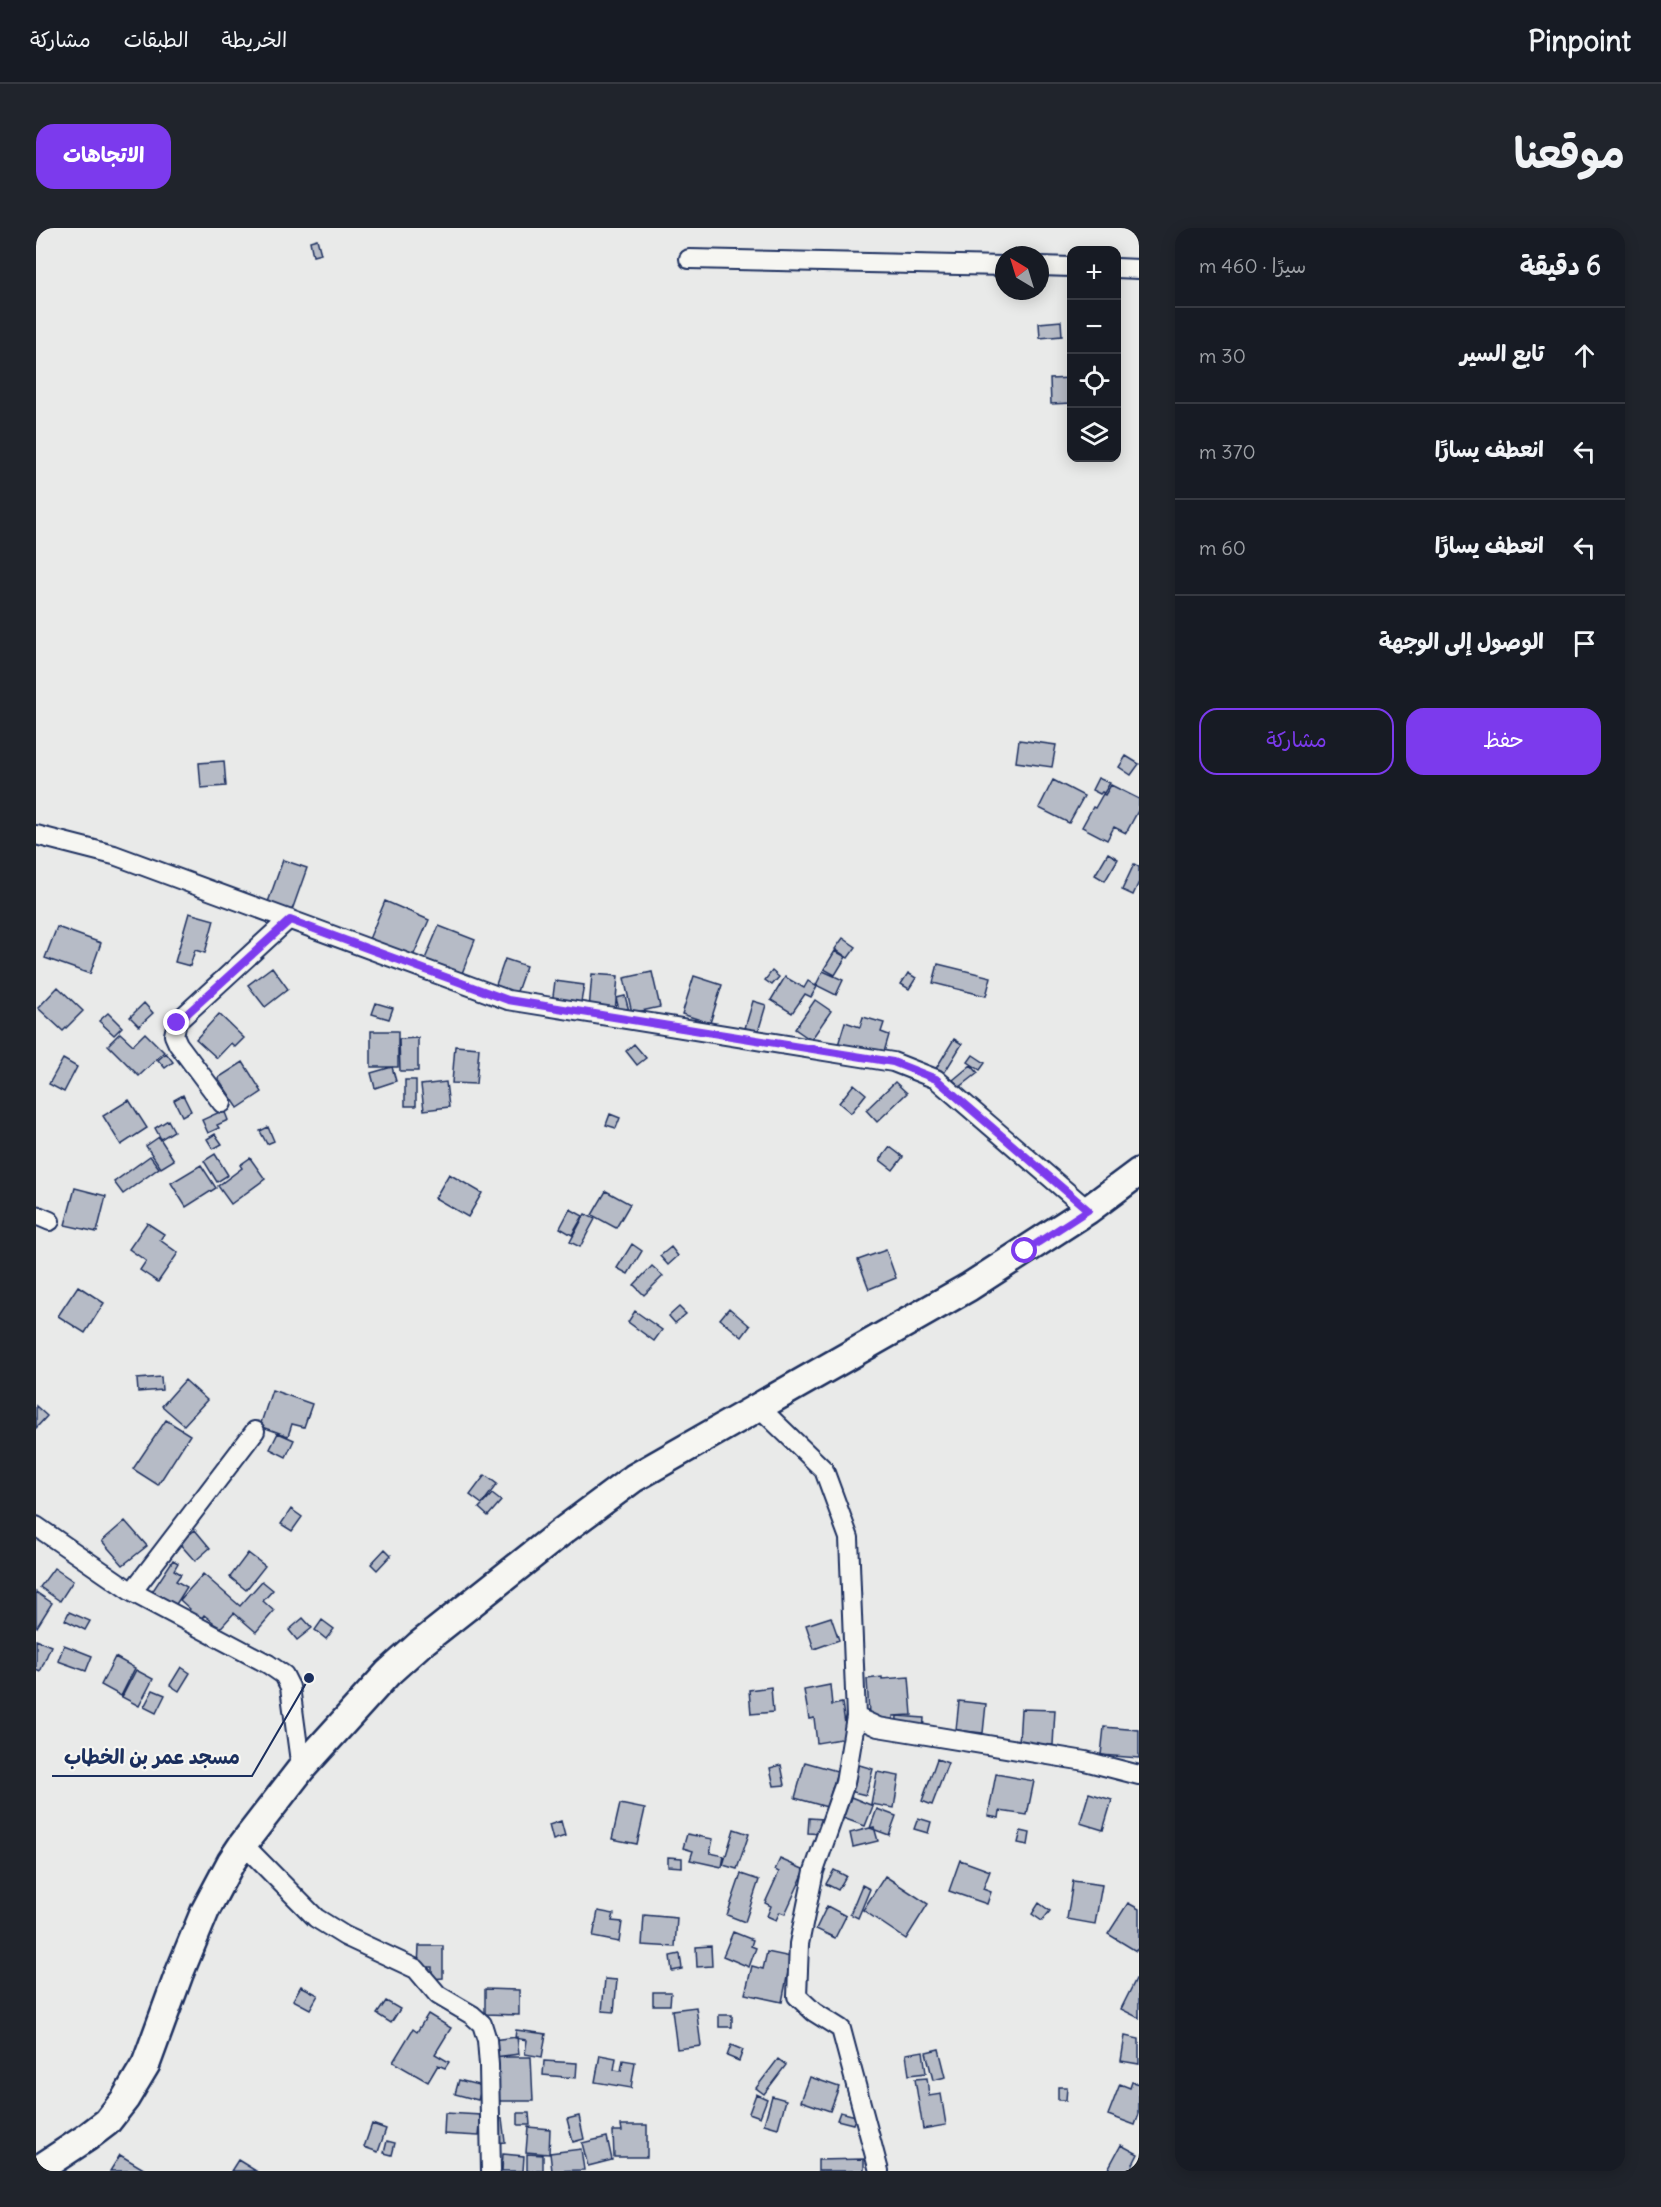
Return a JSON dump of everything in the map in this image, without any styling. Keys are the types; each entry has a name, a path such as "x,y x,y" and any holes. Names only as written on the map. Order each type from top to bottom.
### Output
{"main road":[{"path":"36,2171 100,2127 125,2100 146,2064 205,1911 243,1844 300,1769 388,1673 428,1638 564,1530 634,1478 969,1287 1088,1210 1139,1172"}],"street":[{"path":"689,259 995,266"},
{"path":"1049,266 1067,267"},
{"path":"1121,268 1139,268"},
{"path":"36,835 114,855 508,1000 893,1062 936,1079 1088,1210"},
{"path":"222,1103 178,1044 174,1035 177,1023 290,920"},
{"path":"760,1408 824,1470 849,1538 856,1717 845,1783 814,1871 801,1934 796,1996 814,2012 841,2029 879,2171"},
{"path":"132,1592 255,1431"},
{"path":"36,1526 132,1592 268,1664 284,1675 290,1688 300,1769"},
{"path":"856,1717 878,1727 1085,1761 1139,1775"},
{"path":"243,1844 316,1918 345,1936 416,1969 438,1995 472,2015 482,2024 487,2040 489,2065 491,2171"}],"building":[{"path":"317,239 321,254 313,256 310,241"},
{"path":"1061,321 1062,336 1040,338 1039,323"},
{"path":"1067,378 1067,403 1051,404 1050,379"},
{"path":"1019,740 1056,745 1052,767 1016,762"},
{"path":"1126,756 1139,764 1131,775 1119,767"},
{"path":"224,761 226,786 201,788 199,763"},
{"path":"1098,778 1110,783 1104,793 1100,794 1092,790"},
{"path":"1053,780 1084,796 1069,823 1039,808"},
{"path":"1111,785 1139,799 1139,809 1126,833 1114,827 1107,840 1082,827 1093,807 1095,808"},
{"path":"1108,853 1118,859 1105,881 1095,875"},
{"path":"283,860 307,868 291,913 267,905"},
{"path":"1134,864 1139,867 1139,882 1133,895 1122,890"},
{"path":"385,901 429,920 410,963 367,944"},
{"path":"189,913 214,920 205,953 195,950 190,966 175,962"},
{"path":"439,926 475,940 459,981 422,966"},
{"path":"57,927 101,943 90,974 45,958"},
{"path":"843,938 856,947 848,958 835,949"},
{"path":"835,951 846,957 835,975 824,969"},
{"path":"505,959 526,966 514,1000 493,993"},
{"path":"938,964 991,977 986,996 933,983"},
{"path":"272,967 288,989 265,1007 248,985"},
{"path":"772,971 779,977 772,985 765,980"},
{"path":"823,971 843,980 836,995 816,985"},
{"path":"652,972 660,1007 632,1013 624,978"},
{"path":"908,973 916,978 909,989 901,984"},
{"path":"592,974 618,976 615,1012 589,1010"},
{"path":"694,976 722,985 710,1023 682,1014"},
{"path":"785,977 804,988 808,981 817,987 811,997 805,994 792,1013 771,1000"},
{"path":"555,981 584,985 580,1008 552,1004"},
{"path":"58,987 83,1011 63,1031 38,1008"},
{"path":"625,996 629,1011 620,1013 616,998"},
{"path":"815,1000 831,1011 811,1040 795,1029"},
{"path":"753,1001 766,1005 758,1032 745,1028"},
{"path":"144,1003 153,1013 139,1026 130,1017"},
{"path":"376,1003 393,1008 389,1019 372,1014"},
{"path":"108,1013 122,1027 114,1035 99,1021"},
{"path":"219,1014 244,1038 235,1047 231,1043 217,1058 196,1039"},
{"path":"863,1017 884,1023 881,1032 889,1035 882,1059 838,1045 845,1022 860,1027"},
{"path":"371,1031 398,1031 398,1067 371,1067"},
{"path":"120,1033 133,1045 145,1033 164,1052 139,1076 108,1045"},
{"path":"418,1038 418,1071 400,1071 399,1039"},
{"path":"954,1039 962,1044 943,1075 935,1070"},
{"path":"634,1044 646,1058 637,1065 626,1051"},
{"path":"455,1046 479,1048 476,1084 452,1083"},
{"path":"166,1053 173,1062 165,1068 158,1060"},
{"path":"973,1055 985,1063 980,1070 968,1062"},
{"path":"63,1059 77,1067 64,1092 49,1084"},
{"path":"243,1062 262,1092 238,1108 218,1078"},
{"path":"971,1065 978,1073 960,1087 953,1080"},
{"path":"392,1067 396,1081 375,1088 371,1073"},
{"path":"405,1080 416,1080 416,1106 405,1106"},
{"path":"446,1082 449,1107 424,1110 421,1085"},
{"path":"895,1082 907,1093 877,1122 866,1110"},
{"path":"854,1084 866,1094 851,1113 839,1103"},
{"path":"183,1095 191,1111 182,1116 174,1100"},
{"path":"129,1100 147,1128 121,1145 103,1116"},
{"path":"224,1110 228,1120 217,1125 219,1128 208,1133 202,1120"},
{"path":"610,1114 620,1118 616,1128 606,1125"},
{"path":"168,1120 174,1131 161,1139 155,1128"},
{"path":"268,1127 274,1141 267,1144 260,1131"},
{"path":"215,1134 222,1144 213,1149 207,1139"},
{"path":"159,1137 174,1160 161,1168 146,1146"},
{"path":"890,1147 903,1157 893,1170 880,1160"},
{"path":"215,1154 228,1175 217,1182 204,1161"},
{"path":"150,1156 159,1168 123,1194 114,1182"},
{"path":"250,1158 265,1179 231,1204 218,1186 242,1168 240,1165"},
{"path":"201,1165 216,1188 186,1207 171,1183"},
{"path":"449,1174 482,1193 468,1217 435,1198"},
{"path":"75,1188 106,1196 97,1232 65,1225"},
{"path":"606,1191 630,1204 616,1228 592,1215"},
{"path":"570,1209 583,1216 572,1235 560,1228"},
{"path":"585,1214 595,1219 580,1247 570,1242"},
{"path":"147,1223 164,1234 160,1240 178,1253 158,1282 140,1270 146,1261 129,1249"},
{"path":"632,1244 642,1251 628,1274 617,1268"},
{"path":"671,1247 678,1256 668,1265 660,1256"},
{"path":"886,1250 896,1278 869,1289 858,1260"},
{"path":"652,1266 663,1276 644,1295 634,1285"},
{"path":"78,1286 104,1303 85,1333 58,1316"},
{"path":"679,1307 686,1314 675,1323 669,1316"},
{"path":"729,1308 750,1326 742,1337 720,1319"},
{"path":"635,1311 662,1330 654,1341 628,1322"},
{"path":"161,1377 162,1390 138,1392 137,1379"},
{"path":"185,1380 207,1400 184,1425 162,1406"},
{"path":"272,1390 312,1404 304,1427 292,1424 288,1436 260,1426"},
{"path":"36,1406 47,1416 36,1428"},
{"path":"166,1420 190,1435 158,1485 133,1469"},
{"path":"278,1433 294,1440 286,1457 270,1449"},
{"path":"485,1475 497,1484 482,1504 470,1495"},
{"path":"492,1494 501,1501 488,1516 479,1508"},
{"path":"291,1509 302,1517 292,1531 281,1524"},
{"path":"125,1521 147,1546 123,1565 102,1541"},
{"path":"195,1530 210,1548 195,1561 179,1543"},
{"path":"385,1549 391,1555 377,1570 371,1564"},
{"path":"248,1553 265,1566 246,1590 230,1577"},
{"path":"173,1560 178,1563 174,1570 181,1574 176,1581 187,1587 173,1609 150,1595"},
{"path":"54,1568 73,1581 60,1601 40,1587"},
{"path":"203,1574 240,1606 262,1581 273,1590 263,1601 274,1611 256,1632 234,1613 215,1634 208,1628 213,1622 204,1615 197,1624 185,1614 190,1609 180,1600"},
{"path":"36,1592 52,1603 37,1627 36,1626"},
{"path":"69,1612 90,1621 85,1630 65,1620"},
{"path":"831,1617 839,1640 814,1649 806,1625"},
{"path":"303,1618 312,1628 297,1640 289,1630"},
{"path":"322,1620 334,1629 326,1639 315,1630"},
{"path":"36,1640 51,1646 40,1672 36,1670"},
{"path":"64,1645 92,1656 86,1671 58,1661"},
{"path":"115,1657 135,1668 121,1696 101,1685"},
{"path":"181,1667 190,1673 179,1691 170,1685"},
{"path":"136,1670 153,1679 139,1706 122,1697"},
{"path":"882,1677 882,1679 909,1677 912,1715 893,1716 894,1730 870,1732 867,1679"},
{"path":"830,1685 832,1705 842,1703 847,1738 817,1743 814,1718 809,1719 804,1690"},
{"path":"771,1687 773,1712 751,1714 749,1690"},
{"path":"153,1690 165,1695 156,1713 144,1707"},
{"path":"959,1701 986,1704 983,1733 956,1730"},
{"path":"1021,1709 1055,1710 1053,1745 1019,1743"},
{"path":"897,1716 924,1718 923,1735 896,1733"},
{"path":"1104,1727 1139,1730 1139,1758 1101,1755"},
{"path":"937,1759 948,1763 932,1805 922,1801"},
{"path":"805,1762 837,1771 827,1807 795,1798"},
{"path":"856,1764 873,1769 866,1795 849,1791"},
{"path":"781,1765 785,1785 774,1786 770,1768"},
{"path":"877,1772 899,1776 894,1808 871,1804"},
{"path":"996,1774 1034,1781 1027,1815 1000,1811 999,1818 988,1816"},
{"path":"1089,1793 1112,1800 1103,1830 1080,1823"},
{"path":"851,1797 873,1806 865,1826 843,1818"},
{"path":"620,1804 645,1809 637,1844 612,1839"},
{"path":"877,1809 896,1816 889,1835 870,1828"},
{"path":"809,1818 824,1819 823,1834 808,1833"},
{"path":"918,1818 931,1822 928,1833 914,1829"},
{"path":"561,1821 565,1836 553,1840 549,1825"},
{"path":"874,1827 878,1841 853,1847 850,1833"},
{"path":"734,1829 749,1834 737,1869 723,1865"},
{"path":"1021,1831 1030,1833 1028,1845 1018,1843"},
{"path":"687,1834 713,1839 710,1853 724,1856 722,1867 690,1860 693,1851 683,1848"},
{"path":"668,1857 682,1858 682,1867 668,1866"},
{"path":"780,1859 805,1870 785,1914 780,1912 776,1920 767,1916 771,1906 765,1903 779,1872 775,1870"},
{"path":"960,1860 990,1871 983,1889 991,1892 987,1904 949,1891"},
{"path":"834,1870 846,1876 838,1890 826,1884"},
{"path":"741,1874 759,1880 745,1922 727,1915"},
{"path":"885,1876 928,1904 906,1939 863,1910"},
{"path":"1073,1881 1102,1885 1095,1924 1067,1919"},
{"path":"862,1885 870,1889 858,1918 850,1914"},
{"path":"1039,1903 1050,1911 1042,1921 1032,1914"},
{"path":"1128,1903 1139,1909 1139,1947 1136,1951 1108,1934"},
{"path":"827,1906 846,1916 835,1938 816,1929"},
{"path":"598,1911 614,1914 612,1921 622,1922 619,1942 593,1937"},
{"path":"644,1915 677,1918 675,1947 642,1945"},
{"path":"733,1932 753,1940 751,1946 756,1948 749,1967 723,1956"},
{"path":"419,1946 443,1946 443,1978 432,1979 432,1967 418,1967"},
{"path":"711,1946 712,1966 697,1967 696,1947"},
{"path":"767,1952 791,1957 782,2002 745,1994 752,1966 763,1969"},
{"path":"680,1954 682,1969 672,1971 670,1956"},
{"path":"605,1979 617,1980 614,2012 602,2011"},
{"path":"1136,1979 1139,1980 1139,2018 1121,2009"},
{"path":"301,1986 318,1995 310,2009 293,2000"},
{"path":"485,1989 519,1990 519,2015 485,2014"},
{"path":"653,1992 671,1992 670,2005 653,2005"},
{"path":"386,2001 400,2009 391,2023 377,2014"},
{"path":"696,2007 701,2046 677,2049 672,2010"},
{"path":"428,2014 451,2028 435,2054 449,2062 445,2068 438,2065 428,2082 393,2062 413,2029 417,2032"},
{"path":"719,2015 732,2015 732,2027 719,2027"},
{"path":"516,2030 546,2034 542,2057 525,2054 527,2040 515,2038"},
{"path":"1125,2036 1139,2039 1139,2064 1121,2061"},
{"path":"517,2037 519,2054 494,2057 492,2040"},
{"path":"731,2045 743,2050 739,2061 727,2056"},
{"path":"939,2049 946,2077 933,2080 926,2052"},
{"path":"923,2051 926,2073 909,2075 906,2054"},
{"path":"600,2055 616,2058 614,2070 621,2071 623,2060 635,2062 631,2088 595,2082"},
{"path":"496,2057 531,2057 533,2101 496,2101"},
{"path":"778,2059 786,2065 764,2094 756,2088"},
{"path":"544,2061 577,2063 576,2078 543,2075"},
{"path":"810,2077 839,2087 830,2111 801,2101"},
{"path":"927,2078 929,2096 941,2094 946,2125 923,2129 915,2079"},
{"path":"459,2080 482,2086 478,2100 455,2094"},
{"path":"1132,2082 1139,2084 1139,2114 1135,2125 1108,2115 1120,2084 1130,2088"},
{"path":"1058,2087 1067,2087 1066,2100 1058,2100"},
{"path":"756,2094 767,2099 760,2117 749,2113"},
{"path":"772,2096 786,2100 778,2128 764,2124"},
{"path":"840,2112 856,2116 853,2124 837,2120"},
{"path":"445,2113 481,2115 479,2136 444,2134"},
{"path":"518,2113 529,2113 530,2125 518,2125"},
{"path":"579,2116 584,2139 573,2142 567,2119"},
{"path":"502,2118 505,2142 495,2143 491,2120"},
{"path":"372,2124 386,2129 378,2152 364,2147"},
{"path":"621,2125 647,2125 647,2157 614,2157 613,2131 622,2131"},
{"path":"528,2127 550,2129 549,2154 526,2152"},
{"path":"607,2137 612,2160 588,2166 582,2143"},
{"path":"387,2141 395,2143 392,2155 384,2153"},
{"path":"1121,2145 1138,2154 1132,2166 1137,2169 1136,2171 1108,2169"},
{"path":"581,2149 584,2170 552,2171 550,2153"},
{"path":"503,2154 524,2156 523,2171 502,2171"},
{"path":"527,2154 543,2155 543,2171 527,2171"},
{"path":"120,2155 147,2171 110,2171"},
{"path":"864,2159 864,2171 818,2171 818,2160"},
{"path":"238,2160 256,2171 231,2171"}],"place":[{"name":"مسجد عمر بن الخطاب","path":"309,1678"}],"route":[{"path":"177,1023 290,920 508,1000 893,1062 936,1079 1088,1210 1025,1251"}]}
